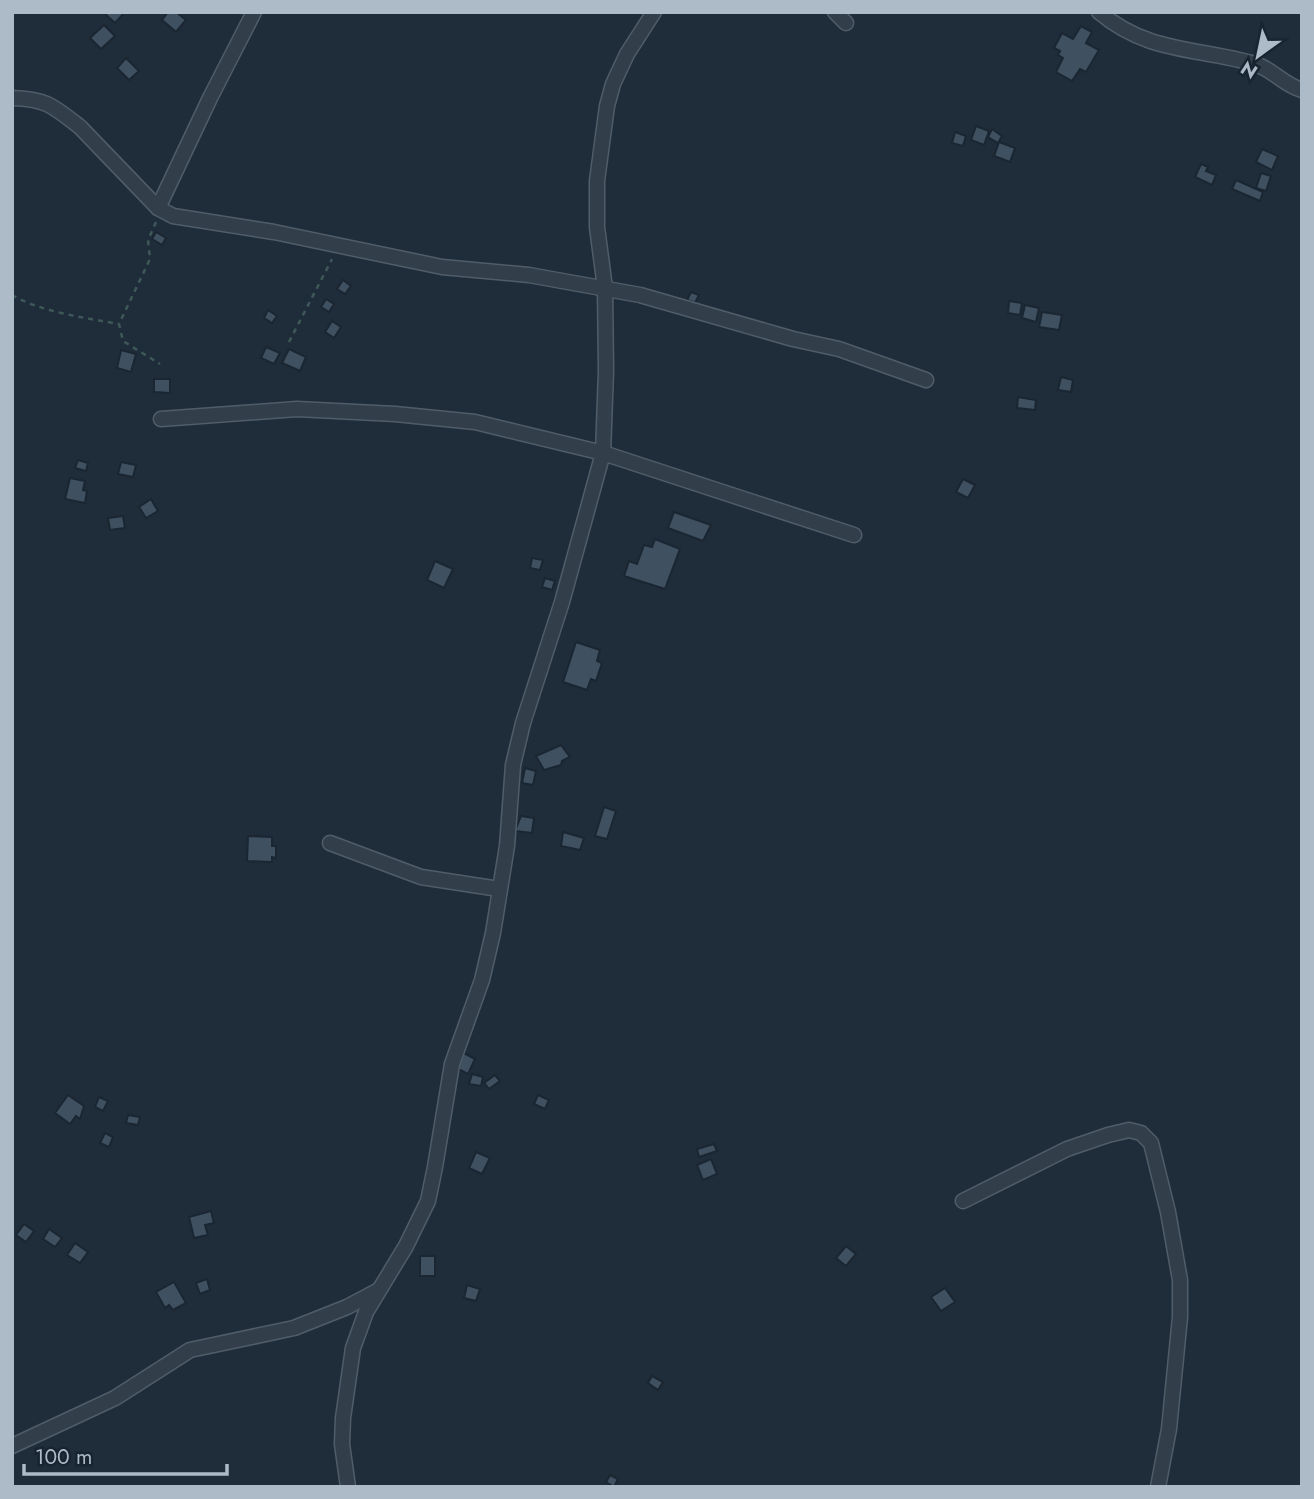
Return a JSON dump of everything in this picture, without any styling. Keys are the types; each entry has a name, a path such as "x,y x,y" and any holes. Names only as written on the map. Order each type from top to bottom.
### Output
{"street":[{"path":"158,208 254,12"},
{"path":"348,1487 342,1444 348,1373 358,1331 428,1201 452,1064 488,958 507,846 513,765 603,453 605,288 599,256 597,181 607,106 613,84 627,54 654,12"},
{"path":"835,12 846,23"},
{"path":"1099,12 1128,33 1150,43 1259,65 1287,85 1302,90"},
{"path":"12,98 36,99 65,115 80,127 158,208 173,216 274,232 442,268 529,275 640,295 793,339 839,349 926,380"},
{"path":"161,419 296,409 395,414 475,422 603,453 854,535"},
{"path":"330,843 421,877 499,889"},
{"path":"962,1201 1067,1149 1108,1135 1129,1130 1141,1133 1151,1143 1180,1280 1180,1317 1171,1404 1158,1487"},
{"path":"12,1446 115,1398 190,1350 294,1328 347,1307 380,1289"}],"path":[{"path":"158,208 156,225 148,240 150,259 119,324 123,341 160,364"},
{"path":"289,342 337,246"},
{"path":"12,295 21,301 119,324"}],"building":[{"path":"103,12 125,12 115,23"},
{"path":"168,12 176,12 186,20 176,32 162,20"},
{"path":"104,25 115,36 101,49 90,38"},
{"path":"1081,26 1092,32 1086,43 1099,50 1086,72 1080,69 1072,81 1056,72 1063,58 1058,55 1060,51 1054,48 1062,33 1073,39"},
{"path":"126,58 139,71 129,80 117,68"},
{"path":"976,126 989,131 984,145 971,140"},
{"path":"992,129 1002,136 998,143 988,137"},
{"path":"955,132 966,136 963,146 952,143"},
{"path":"999,142 1015,148 1010,162 994,156"},
{"path":"1262,149 1278,156 1272,170 1256,162"},
{"path":"1201,164 1208,167 1206,171 1216,175 1212,185 1195,177"},
{"path":"1261,173 1271,176 1266,191 1256,188"},
{"path":"1236,180 1263,192 1260,201 1232,189"},
{"path":"156,232 166,238 162,245 152,239"},
{"path":"343,280 351,286 345,294 337,289"},
{"path":"691,292 699,295 695,303 687,300"},
{"path":"326,299 334,304 329,312 321,307"},
{"path":"1009,301 1022,303 1020,315 1008,313"},
{"path":"1025,305 1039,308 1036,322 1022,318"},
{"path":"268,310 277,316 272,323 264,318"},
{"path":"1042,312 1062,315 1059,330 1039,327"},
{"path":"332,321 341,327 334,338 325,332"},
{"path":"266,347 280,353 274,364 261,358"},
{"path":"289,349 306,357 300,371 282,363"},
{"path":"121,350 136,354 131,372 117,368"},
{"path":"1061,377 1073,380 1071,392 1058,390"},
{"path":"154,379 170,379 170,393 154,392"},
{"path":"1018,397 1036,400 1035,410 1017,408"},
{"path":"78,460 88,463 86,471 75,468"},
{"path":"121,462 136,465 133,477 118,474"},
{"path":"70,478 85,481 85,503 65,499"},
{"path":"963,479 975,485 968,498 956,492"},
{"path":"151,499 158,511 146,518 139,507"},
{"path":"674,512 711,525 703,541 668,528"},
{"path":"123,516 125,528 110,530 108,518"},
{"path":"655,539 680,549 665,589 624,576 629,561 637,564 644,545 652,547"},
{"path":"532,558 543,560 540,570 530,568"},
{"path":"435,561 453,569 444,588 427,580"},
{"path":"545,578 555,581 552,590 542,587"},
{"path":"576,642 600,650 597,661 602,663 596,681 591,679 587,690 563,682"},
{"path":"561,745 570,757 562,761 561,765 544,770 536,756"},
{"path":"525,768 536,771 533,785 522,783"},
{"path":"604,807 616,811 607,839 595,836"},
{"path":"521,816 534,818 532,833 515,831"},
{"path":"563,832 584,838 580,850 561,846"},
{"path":"248,836 272,837 272,846 276,846 276,858 272,857 272,862 247,861"},
{"path":"464,1053 475,1059 468,1074 456,1068"},
{"path":"472,1074 483,1077 481,1086 469,1084"},
{"path":"495,1075 500,1081 489,1089 484,1083"},
{"path":"68,1095 84,1106 80,1119 76,1116 70,1124 55,1113"},
{"path":"538,1095 549,1100 545,1109 534,1104"},
{"path":"99,1097 108,1101 103,1111 95,1107"},
{"path":"128,1115 140,1117 138,1125 126,1123"},
{"path":"105,1133 113,1137 109,1147 100,1143"},
{"path":"714,1144 717,1151 699,1157 697,1149"},
{"path":"476,1152 490,1158 482,1174 469,1168"},
{"path":"711,1159 717,1174 703,1180 697,1165"},
{"path":"211,1211 214,1223 205,1225 208,1235 194,1238 189,1217"},
{"path":"24,1224 34,1231 26,1242 16,1235"},
{"path":"49,1229 62,1238 55,1247 43,1239"},
{"path":"75,1243 88,1252 80,1263 67,1255"},
{"path":"846,1246 856,1254 846,1266 836,1258"},
{"path":"420,1256 435,1256 435,1276 420,1276"},
{"path":"207,1279 210,1290 200,1294 196,1283"},
{"path":"174,1282 186,1303 173,1310 169,1305 165,1308 156,1292"},
{"path":"467,1285 480,1289 476,1301 464,1298"},
{"path":"945,1288 955,1302 941,1311 931,1297"},
{"path":"652,1376 663,1382 658,1390 648,1383"},
{"path":"610,1475 618,1479 614,1487 606,1482"}]}
